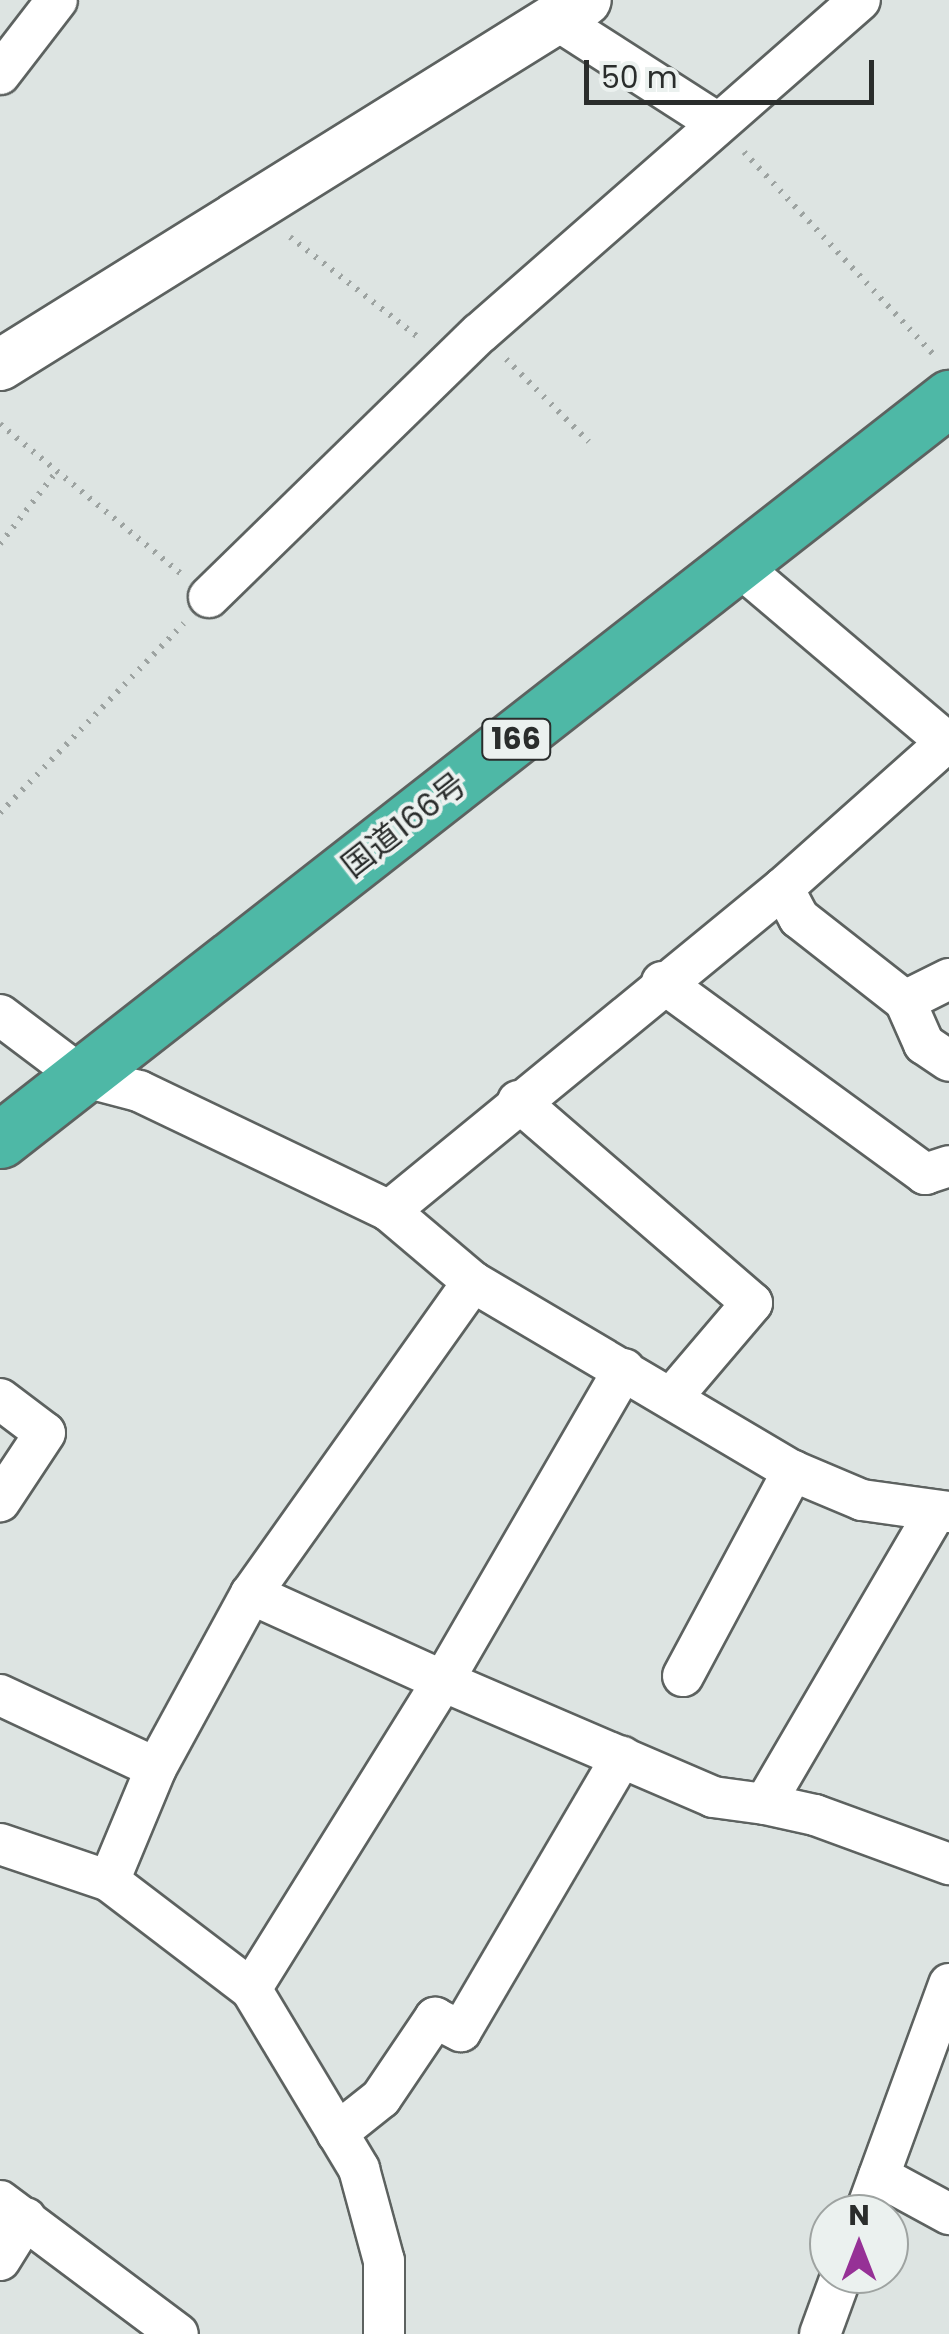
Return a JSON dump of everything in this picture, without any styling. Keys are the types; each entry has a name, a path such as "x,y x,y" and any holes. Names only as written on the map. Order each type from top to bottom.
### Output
{"highway":[{"name":"国道166号","path":"0,1140 738,566 942,378"}],"street":[{"path":"0,74 57,0"},
{"path":"209,597 480,334 696,150 716,122 860,0"},
{"path":"0,365 572,10 716,122"},
{"path":"389,1211 662,982 782,888 948,742 738,566"},
{"path":"782,888 799,918 905,1001 924,1044 949,1062"},
{"path":"905,1001 949,979"},
{"path":"662,982 925,1174 949,1166"},
{"path":"0,1016 81,1076 138,1091 389,1211 473,1282 793,1471 862,1500 943,1512 764,1804"},
{"path":"518,1101 752,1303 672,1397"},
{"path":"109,1881 156,1768 251,1594 473,1282"},
{"path":"251,1988 443,1681 624,1369"},
{"path":"0,1399 45,1433 0,1500"},
{"path":"683,1676 793,1471"},
{"path":"251,1594 712,1798 816,1816 949,1864"},
{"path":"0,1695 156,1768"},
{"path":"337,2133 381,2098 435,2018 460,2031 622,1757"},
{"path":"0,1844 109,1881 251,1988 359,2169 384,2261 384,2334"},
{"path":"872,2194 948,1990"},
{"path":"879,2176 949,2214"},
{"path":"0,2260 13,2210 178,2334"},
{"path":"820,2334 835,2294"}],"path":[{"path":"716,122 942,378"},
{"path":"284,232 450,362"},
{"path":"480,334 589,442"},
{"path":"0,424 209,597 0,813"},
{"path":"0,544 57,471"}]}
